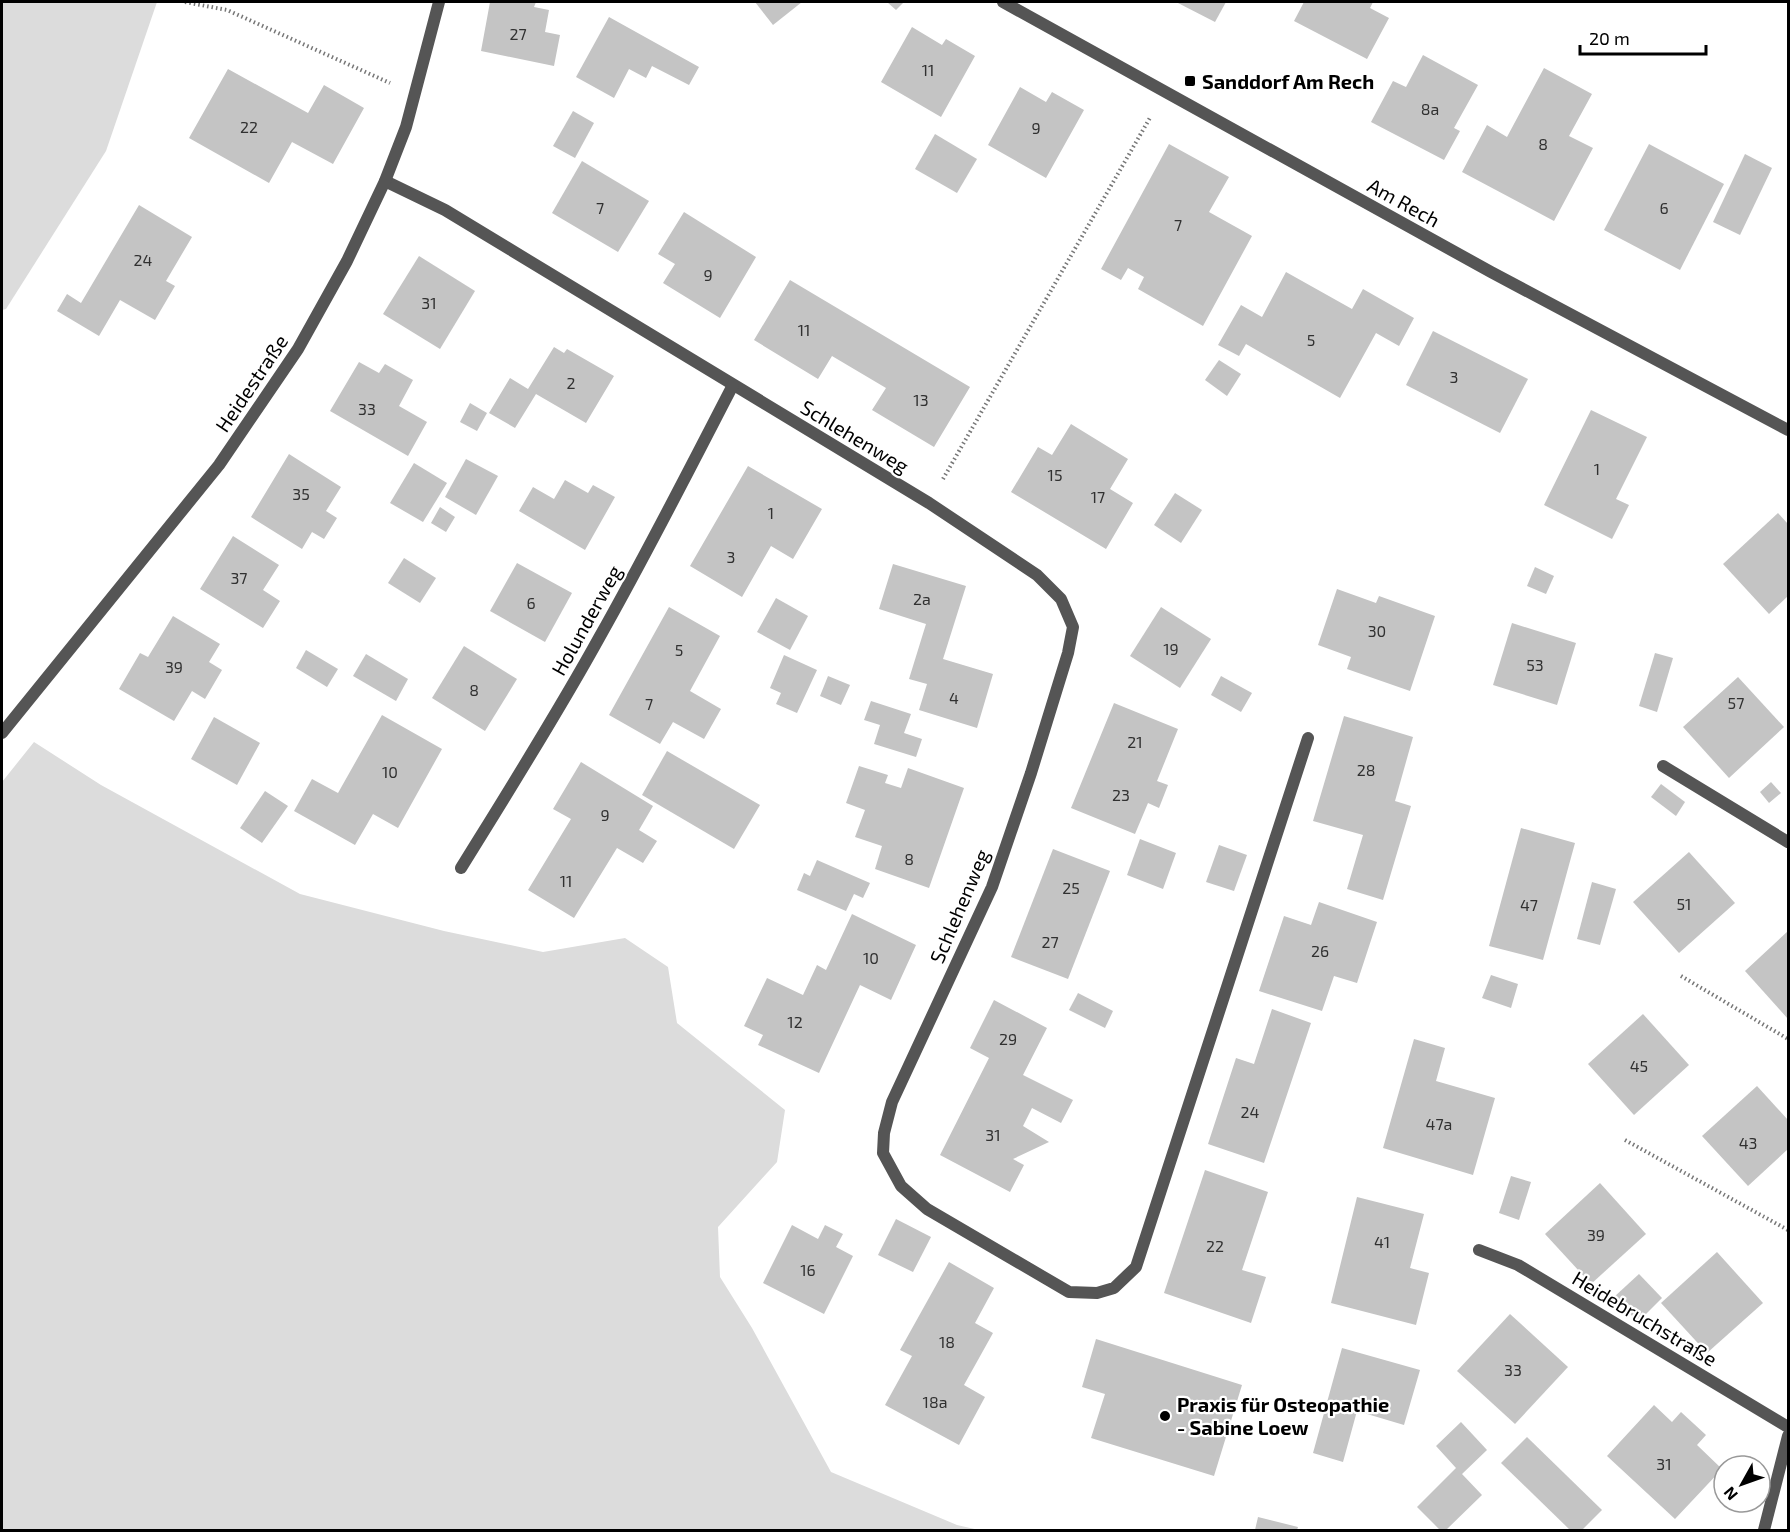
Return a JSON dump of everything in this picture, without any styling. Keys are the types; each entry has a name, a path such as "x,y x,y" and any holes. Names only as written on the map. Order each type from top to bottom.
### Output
{"street":[{"name":"Heidestraße","path":"2,734 219,465 298,349 347,261 385,181 416,94 439,2"},
{"name":"Am Rech","path":"1003,2 1491,272 1788,430"},
{"name":"Schlehenweg","path":"385,181 445,210 929,503 1037,575 1061,599 1073,627 1068,653 1038,751 992,887 892,1102 884,1133 884,1153 901,1186 927,1209 1069,1292 1097,1293 1114,1288 1136,1267 1308,738"},
{"name":"Holunderweg","path":"461,868 528,760 598,640 663,522 733,385"},
{"path":"1663,766 1788,842"},
{"name":"Heidebruchstraße","path":"1479,1250 1518,1265 1788,1426"},
{"path":"1764,1530 1788,1436"}],"path":[{"path":"185,2 227,10 416,94"},
{"path":"929,503 1165,92"},
{"path":"1681,976 1788,1039"},
{"path":"1625,1140 1788,1230"}],"shaded area":[{"path":"2,2 157,2 106,151 6,309 2,310"},
{"path":"34,742 101,785 300,894 444,931 543,952 625,938 668,967 677,1023 785,1110 777,1162 718,1227 720,1277 752,1328 831,1472 957,1525 979,1530 2,1530 2,782"}],"building":[{"path":"490,2 536,2 534,7 549,10 545,32 560,35 554,66 481,51"},
{"path":"755,2 802,2 773,25"},
{"path":"887,2 904,2 896,10"},
{"path":"1176,2 1226,2 1215,22"},
{"path":"1304,2 1373,2 1370,8 1389,18 1367,59 1294,21"},
{"path":"609,17 699,67 689,85 652,66 646,78 629,69 614,98 576,77"},
{"path":"912,27 942,45 946,39 975,56 941,117 881,82"},
{"path":"1423,55 1478,85 1454,128 1460,131 1444,160 1371,122 1393,81 1406,87"},
{"path":"1544,68 1592,94 1569,136 1593,148 1554,221 1462,172 1487,125 1507,137"},
{"path":"228,69 308,113 324,85 364,108 333,164 292,142 269,183 189,138"},
{"path":"1020,87 1046,102 1052,92 1084,110 1046,178 988,145"},
{"path":"573,111 594,123 575,158 553,146"},
{"path":"935,134 977,159 957,193 915,169"},
{"path":"1169,144 1229,177 1209,212 1252,236 1203,326 1138,289 1144,277 1128,268 1121,280 1101,269"},
{"path":"1649,144 1724,184 1680,270 1604,230"},
{"path":"1745,154 1772,168 1740,235 1713,222"},
{"path":"582,161 649,201 618,252 552,213"},
{"path":"139,205 192,237 166,281 175,286 155,320 120,300 99,336 57,311 67,294 81,303"},
{"path":"684,212 756,257 720,318 663,283 675,264 658,254"},
{"path":"419,256 475,291 440,349 383,314"},
{"path":"1286,272 1352,309 1363,289 1414,318 1399,346 1376,333 1340,398 1246,344 1239,356 1218,345 1241,305 1262,317"},
{"path":"790,280 970,387 934,447 872,410 886,388 832,356 818,379 754,340"},
{"path":"1433,331 1528,379 1500,433 1406,385"},
{"path":"554,347 564,353 567,349 614,376 586,423 536,394 515,428 489,413 510,378 528,389"},
{"path":"1219,360 1241,374 1227,396 1205,380"},
{"path":"359,362 379,373 385,364 413,380 399,406 427,422 408,456 330,411"},
{"path":"470,403 487,413 477,431 460,422"},
{"path":"1591,410 1647,437 1616,499 1629,505 1612,539 1544,505"},
{"path":"1071,424 1128,459 1110,489 1133,503 1106,549 1011,492 1038,447 1052,455"},
{"path":"289,454 341,487 326,511 337,518 324,539 312,532 302,549 251,517"},
{"path":"466,459 498,476 476,515 445,497"},
{"path":"414,463 447,483 423,522 390,503"},
{"path":"748,466 822,509 793,559 771,546 742,597 690,566"},
{"path":"565,480 588,493 593,485 615,497 585,550 519,511 533,487 554,499"},
{"path":"1175,493 1202,510 1181,543 1154,525"},
{"path":"440,507 455,517 446,532 431,523"},
{"path":"1778,513 1788,524 1788,596 1769,614 1723,564"},
{"path":"233,536 279,565 263,590 280,601 263,628 200,589"},
{"path":"404,558 436,578 420,603 388,583"},
{"path":"517,563 572,593 545,642 490,611"},
{"path":"893,564 966,586 943,659 993,674 977,728 919,710 927,684 909,679 926,624 879,609"},
{"path":"1535,567 1554,576 1546,594 1527,586"},
{"path":"1337,589 1376,603 1379,596 1435,616 1410,691 1347,669 1351,657 1318,645"},
{"path":"776,598 808,616 790,650 757,632"},
{"path":"669,607 720,636 690,691 721,709 704,739 673,722 660,744 609,715"},
{"path":"1161,607 1211,639 1180,688 1130,656"},
{"path":"173,616 220,644 209,662 222,670 205,699 192,691 174,721 119,689 140,653 148,657"},
{"path":"1512,623 1576,643 1557,705 1493,685"},
{"path":"464,646 517,679 485,731 432,698"},
{"path":"306,650 338,669 327,687 296,668"},
{"path":"1655,653 1673,658 1657,712 1639,706"},
{"path":"366,654 408,679 396,701 353,676"},
{"path":"784,655 817,670 797,713 776,704 781,693 770,688"},
{"path":"828,676 850,685 841,705 820,696"},
{"path":"1221,676 1252,693 1241,712 1211,695"},
{"path":"1738,677 1784,727 1729,778 1683,727"},
{"path":"871,701 911,714 904,733 922,739 916,757 874,744 880,725 864,720"},
{"path":"1114,703 1178,729 1157,781 1168,785 1159,808 1148,803 1135,834 1071,808"},
{"path":"382,715 442,749 398,828 373,814 355,845 294,811 312,779 338,793"},
{"path":"1344,716 1413,737 1395,801 1411,806 1383,900 1347,889 1363,835 1313,821"},
{"path":"214,717 260,743 237,785 191,759"},
{"path":"667,751 760,805 734,849 642,795"},
{"path":"581,762 653,806 639,830 657,841 643,863 617,848 574,918 528,890 571,819 553,809"},
{"path":"859,766 888,775 885,783 901,788 908,768 964,788 929,888 875,869 882,846 855,837 865,810 846,803"},
{"path":"1771,782 1781,793 1769,803 1760,792"},
{"path":"1661,784 1685,802 1676,816 1651,797"},
{"path":"265,791 288,806 262,843 240,828"},
{"path":"1521,828 1575,843 1543,960 1489,946"},
{"path":"1140,839 1176,853 1163,889 1127,875"},
{"path":"1219,845 1247,855 1234,891 1206,882"},
{"path":"1053,849 1110,871 1068,979 1011,957"},
{"path":"1689,852 1735,903 1679,953 1633,902"},
{"path":"817,860 870,883 863,898 854,894 846,911 797,890 804,873 810,876"},
{"path":"1592,882 1616,889 1600,945 1577,939"},
{"path":"1319,902 1377,922 1357,983 1334,976 1322,1011 1259,991 1284,916 1311,925"},
{"path":"852,914 916,945 891,1000 860,985 819,1073 758,1045 763,1035 744,1026 767,978 803,995 817,965 826,970"},
{"path":"1788,931 1788,1019 1745,971"},
{"path":"1491,975 1518,984 1511,1008 1482,998"},
{"path":"1078,993 1113,1011 1105,1028 1069,1010"},
{"path":"994,1000 1047,1028 1023,1075 1073,1100 1061,1123 1032,1108 1023,1126 1049,1142 1013,1159 1024,1165 1010,1192 940,1155 989,1058 970,1048"},
{"path":"1272,1009 1311,1023 1264,1163 1208,1144 1236,1058 1254,1064"},
{"path":"1643,1014 1689,1065 1634,1115 1588,1064"},
{"path":"1414,1039 1445,1048 1436,1081 1495,1098 1473,1175 1383,1148"},
{"path":"1757,1086 1788,1120 1788,1149 1748,1186 1702,1136"},
{"path":"1205,1170 1268,1192 1242,1270 1266,1277 1251,1323 1164,1293"},
{"path":"1511,1176 1531,1182 1519,1220 1499,1213"},
{"path":"1600,1183 1646,1234 1591,1284 1545,1234"},
{"path":"1357,1197 1424,1214 1410,1268 1429,1273 1416,1325 1331,1303"},
{"path":"896,1219 931,1237 913,1272 878,1255"},
{"path":"792,1225 818,1239 825,1225 843,1234 836,1247 853,1256 824,1314 763,1283"},
{"path":"1717,1252 1763,1303 1707,1353 1661,1303"},
{"path":"949,1262 994,1288 975,1323 993,1333 964,1385 985,1397 959,1445 885,1405 912,1356 900,1350"},
{"path":"1639,1274 1662,1298 1638,1322 1614,1297"},
{"path":"1510,1314 1568,1367 1515,1424 1457,1371"},
{"name":"Praxis für Osteopathie - Sabine Loew","path":"1096,1339 1242,1385 1214,1476 1091,1438 1105,1394 1082,1387"},
{"path":"1342,1348 1420,1370 1404,1425 1357,1411 1343,1462 1313,1453"},
{"path":"1654,1405 1672,1422 1681,1412 1706,1435 1697,1445 1712,1459 1712,1480 1675,1519 1607,1456"},
{"path":"1461,1422 1487,1450 1462,1474 1482,1495 1446,1530 1440,1530 1417,1507 1456,1468 1436,1446"},
{"path":"1527,1437 1602,1510 1582,1530 1570,1530 1501,1463"},
{"path":"1258,1517 1298,1527 1297,1530 1255,1530"}],"place":[{"name":"Sanddorf Am Rech","path":"1190,81"},
{"name":"Praxis für Osteopathie - Sabine Loew","path":"1165,1416"}]}
